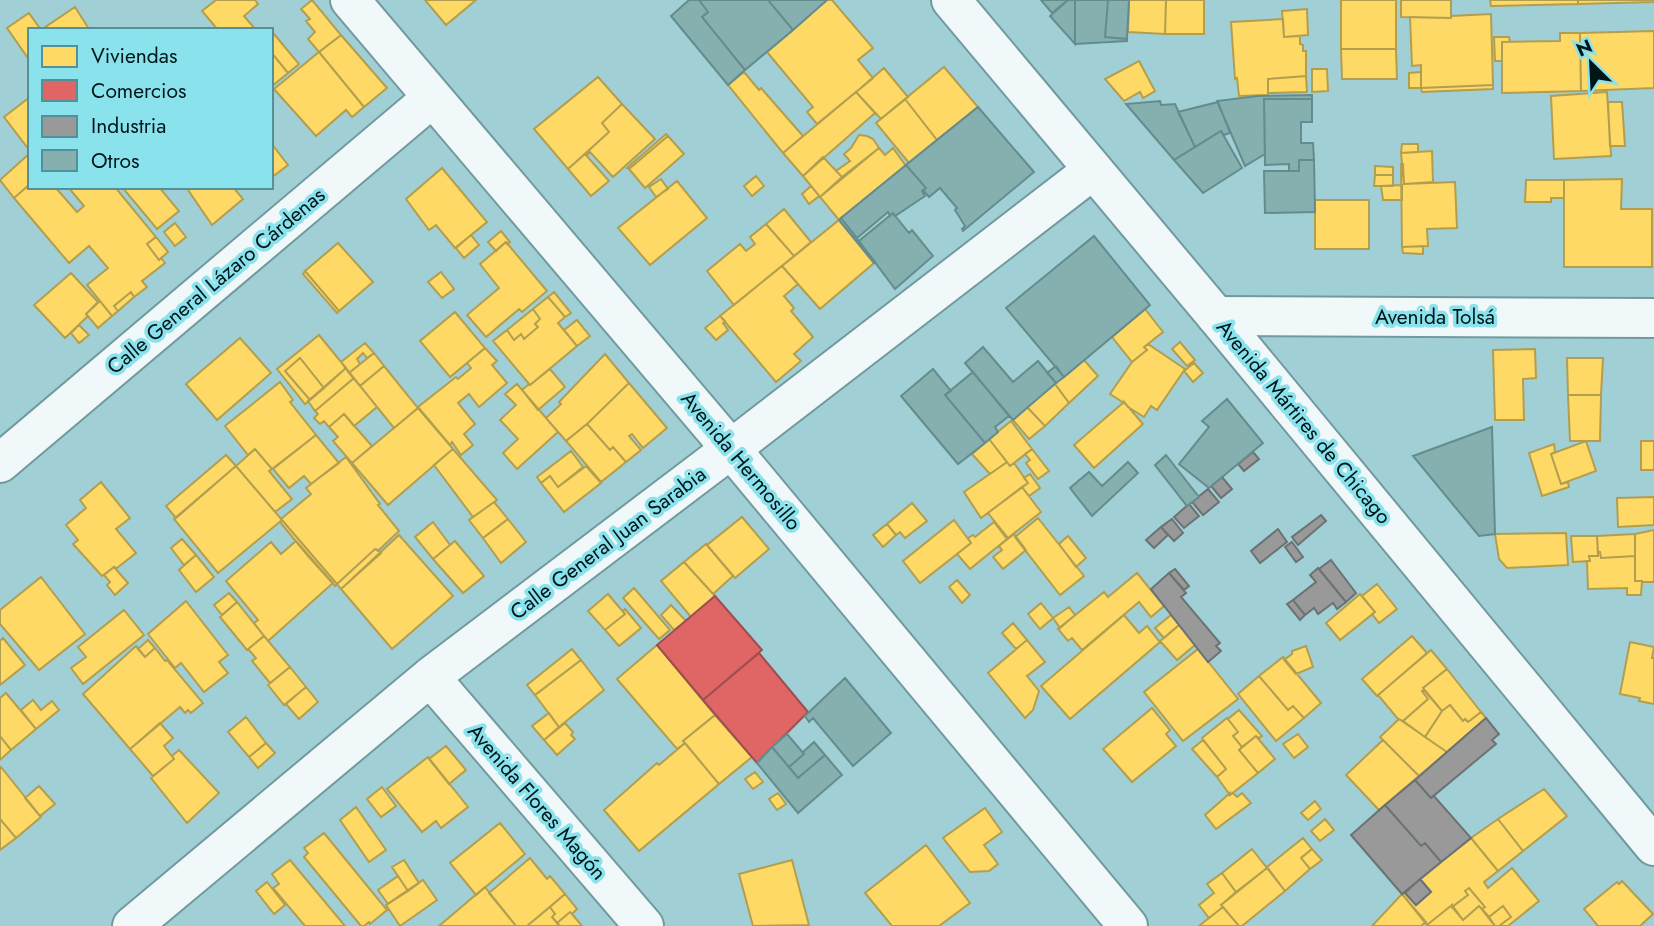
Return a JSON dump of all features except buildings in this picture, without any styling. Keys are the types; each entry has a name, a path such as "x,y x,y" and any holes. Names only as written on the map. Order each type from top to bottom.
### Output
{"street":[{"name":"Avenida Hermosillo","path":"350,0 731,449 1128,926"},
{"name":"Avenida Mártires de Chicago","path":"951,0 1654,846"},
{"name":"Calle General Lázaro Cárdenas","path":"0,463 432,98"},
{"name":"Calle General Juan Sarabia","path":"132,926 430,677 1093,170"},
{"name":"Avenida Tolsá","path":"1216,316 1654,318"},
{"name":"Avenida Flores Magón","path":"430,677 644,926"}]}
